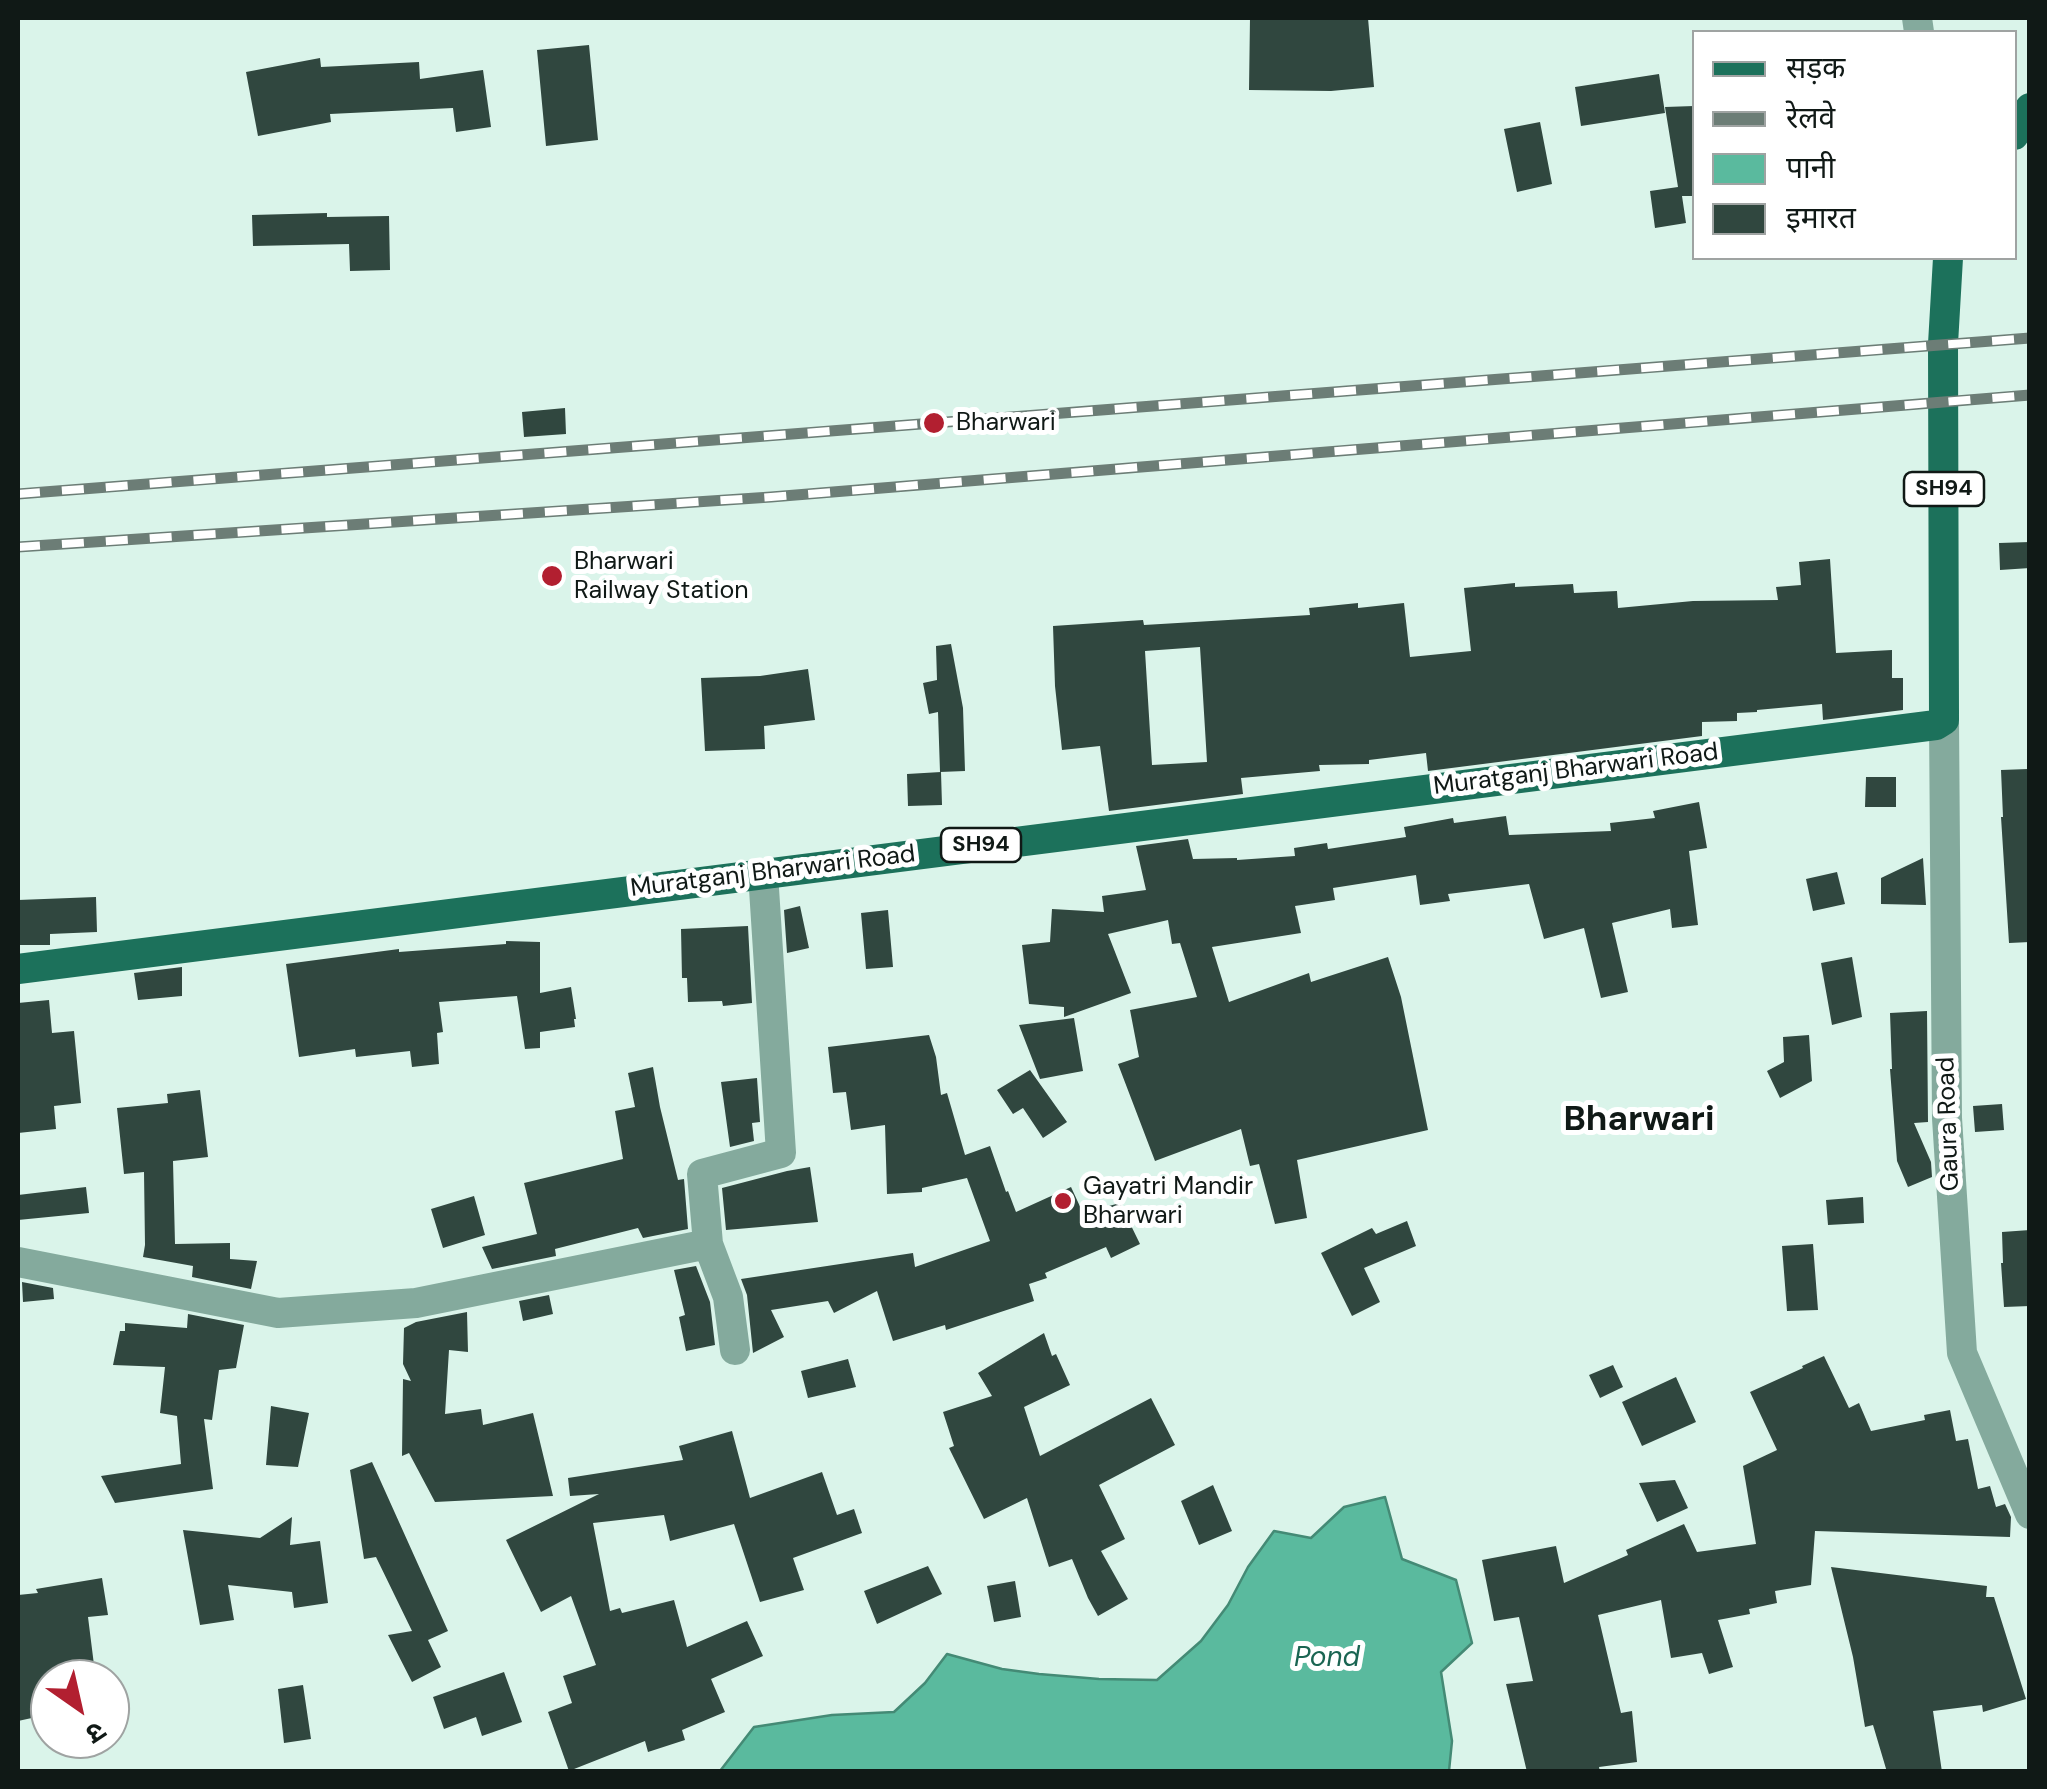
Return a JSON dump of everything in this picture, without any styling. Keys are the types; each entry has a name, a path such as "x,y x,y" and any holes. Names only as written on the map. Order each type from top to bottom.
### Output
{"main road":[{"path":"2017,130 2030,108"},
{"name":"SH94","path":"1944,720 1943,344 1948,260"},
{"name":"Muratganj Bharwari Road","path":"18,969 1944,720"}],"street":[{"name":"Gaura Road","path":"1944,720 1947,1118 1962,1354 2030,1514"},
{"path":"735,1350 728,1298 708,1244 702,1174 782,1153 763,873"},
{"path":"18,1262 278,1313 416,1303 708,1244"}],"water":[{"name":"Pond","path":"1385,1497 1402,1559 1456,1580 1472,1643 1441,1672 1452,1741 1449,1771 720,1771 754,1727 832,1715 894,1712 925,1683 947,1654 1039,1674 1157,1680 1201,1641 1274,1531 1311,1538 1344,1507"}],"building":[{"path":"1250,18 1368,18 1374,87 1249,90"},
{"path":"589,45 598,140 546,146 537,50"},
{"path":"320,58 321,67 419,62 420,79 483,70 491,127 456,132 453,108 330,114 331,122 258,136 246,72"},
{"path":"1659,74 1665,113 1581,126 1575,87"},
{"path":"1692,106 1692,196 1682,196 1686,223 1655,228 1650,191 1678,187 1665,107"},
{"path":"1540,122 1552,184 1517,192 1504,129"},
{"path":"327,213 327,217 389,216 390,270 350,271 349,244 253,246 252,215"},
{"path":"565,408 566,434 524,437 522,412"},
{"path":"2030,542 2030,568 2000,570 1999,543"},
{"path":"1830,559 1836,653 1892,650 1892,678 1903,678 1903,710 1823,720 1822,704 1757,710 1737,713 1737,721 1702,722 1702,736 1428,771 1426,753 1369,760 1369,764 1319,765 1320,771 1241,778 1243,794 1109,811 1100,746 1062,750 1053,626 1310,615 1309,608 1404,603 1410,657 1471,651 1464,588 1515,583 1515,587 1573,584 1574,593 1617,591 1618,608 1693,601 1778,600 1776,587 1801,585 1799,562","holes":["1200,647 1207,762 1152,765 1145,651"]},
{"path":"951,644 963,708 965,771 940,772 938,712 929,714 923,683 937,680 936,646"},
{"path":"808,669 815,720 764,726 765,749 705,751 701,678"},
{"path":"2028,769 2030,942 2009,943 2001,770"},
{"path":"941,772 942,805 908,806 907,774"},
{"path":"1866,777 1896,777 1896,807 1865,807"},
{"path":"1699,802 1707,848 1689,851 1698,925 1672,928 1670,909 1612,923 1628,992 1601,998 1584,928 1544,939 1529,884 1448,894 1450,901 1420,905 1416,875 1333,888 1335,900 1295,906 1301,933 1212,947 1229,1002 1309,973 1311,982 1388,957 1401,997 1428,1130 1297,1160 1307,1218 1275,1224 1259,1164 1250,1166 1241,1129 1155,1161 1118,1064 1139,1057 1130,1010 1197,997 1180,943 1172,944 1168,920 1108,934 1131,993 1064,1017 1064,1007 1029,1004 1022,945 1050,942 1052,909 1104,912 1102,896 1146,890 1136,846 1188,839 1193,859 1295,856 1294,848 1327,843 1328,849 1406,837 1404,827 1453,818 1454,823 1506,816 1509,835 1611,831 1610,823 1655,818 1653,811"},
{"path":"1923,858 1926,905 1881,904 1881,878"},
{"path":"1837,872 1845,904 1813,911 1806,879"},
{"path":"96,897 97,932 50,934 50,945 19,945 18,900"},
{"path":"800,906 809,948 787,953 784,910"},
{"path":"888,910 893,967 866,969 861,913"},
{"path":"748,926 752,1003 723,1006 722,1001 688,1002 687,978 682,978 681,929"},
{"path":"540,942 540,993 571,987 575,1027 540,1032 540,1048 525,1049 517,996 439,1002 443,1032 437,1033 439,1064 412,1067 410,1051 356,1057 355,1049 299,1057 286,964 399,949"},
{"path":"1852,957 1862,1017 1832,1025 1821,963"},
{"path":"182,967 182,996 138,1000 134,973"},
{"path":"49,1000 52,1033 74,1031 81,1103 54,1106 56,1129 18,1133 18,1003"},
{"path":"1927,1011 1928,1122 1914,1123 1931,1162 1932,1177 1908,1187 1897,1161 1890,1013"},
{"path":"1074,1018 1083,1071 1040,1079 1019,1025"},
{"path":"929,1035 941,1095 947,1093 965,1155 990,1146 1016,1212 1071,1187 1083,1213 1120,1203 1140,1244 1111,1258 1106,1247 1045,1273 1047,1278 1029,1284 1034,1301 946,1330 945,1325 893,1341 877,1291 834,1313 828,1301 771,1310 784,1337 753,1353 747,1295 741,1279 913,1253 915,1267 990,1241 967,1178 922,1188 922,1192 887,1194 885,1125 851,1130 846,1092 833,1093 828,1047"},
{"path":"1809,1035 1812,1081 1780,1098 1767,1071 1784,1062 1783,1037"},
{"path":"653,1067 678,1180 684,1179 688,1229 643,1238 638,1228 555,1249 556,1256 492,1269 482,1247 537,1234 524,1183 623,1159 615,1111 635,1107 628,1073"},
{"path":"1030,1070 1067,1122 1043,1138 1023,1108 1013,1114 997,1090"},
{"path":"757,1078 760,1122 752,1123 754,1141 730,1147 721,1082"},
{"path":"200,1090 208,1157 173,1161 175,1244 230,1243 230,1259 257,1261 251,1289 192,1277 193,1266 143,1257 144,1172 124,1174 117,1108 168,1103 167,1094"},
{"path":"2002,1104 2004,1130 1975,1132 1973,1106"},
{"path":"810,1167 818,1222 726,1230 722,1188"},
{"path":"86,1187 89,1213 18,1220 18,1195"},
{"path":"474,1196 485,1235 443,1248 431,1209"},
{"path":"1863,1197 1864,1223 1828,1225 1826,1200"},
{"path":"1407,1221 1416,1246 1364,1268 1380,1302 1352,1316 1321,1253 1372,1228 1376,1234"},
{"path":"2030,1230 2030,1306 2004,1307 2002,1232"},
{"path":"1813,1244 1818,1310 1787,1311 1782,1246"},
{"path":"696,1266 710,1302 715,1345 686,1351 679,1317 685,1315 674,1270"},
{"path":"22,1282 53,1288 54,1299 23,1302"},
{"path":"549,1295 553,1314 523,1321 519,1301"},
{"path":"467,1312 468,1352 449,1350 445,1414 481,1409 483,1425 533,1413 553,1496 435,1502 409,1453 402,1456 403,1379 411,1381 403,1364 404,1328"},
{"path":"188,1314 244,1325 236,1368 219,1370 212,1420 204,1419 213,1489 115,1503 101,1476 181,1464 177,1416 160,1413 165,1367 113,1365 120,1331 125,1331 125,1323 187,1328"},
{"path":"1044,1333 1052,1356 1056,1354 1070,1385 1024,1407 1040,1456 1151,1398 1175,1445 1099,1485 1125,1539 1101,1551 1128,1599 1098,1616 1072,1559 1049,1567 1027,1498 984,1519 949,1448 954,1446 943,1412 992,1396 978,1373"},
{"path":"1824,1356 1849,1408 1859,1403 1871,1431 1925,1420 1924,1415 1950,1410 1956,1441 1968,1439 1978,1489 1990,1486 1996,1507 2005,1504 2011,1517 2010,1537 1815,1531 1811,1585 1775,1591 1777,1603 1749,1609 1750,1614 1718,1620 1733,1667 1709,1674 1702,1653 1671,1658 1661,1600 1598,1615 1621,1713 1632,1711 1637,1762 1599,1767 1600,1772 1527,1772 1506,1684 1533,1681 1519,1617 1494,1621 1482,1560 1556,1546 1564,1583 1628,1555 1626,1550 1684,1524 1697,1552 1756,1544 1743,1466 1777,1450 1750,1392"},
{"path":"848,1359 856,1387 808,1398 801,1371"},
{"path":"1613,1365 1623,1387 1600,1398 1589,1375"},
{"path":"1676,1377 1696,1422 1642,1446 1622,1402"},
{"path":"271,1406 309,1413 298,1467 266,1465"},
{"path":"732,1431 750,1498 822,1472 837,1515 854,1509 862,1533 793,1558 804,1590 760,1602 734,1524 670,1541 664,1515 593,1523 610,1611 620,1608 622,1613 674,1600 687,1647 747,1621 763,1656 711,1679 725,1712 682,1730 685,1740 648,1752 645,1741 569,1771 548,1712 572,1703 563,1676 596,1665 571,1596 541,1612 506,1540 599,1494 570,1496 568,1478 683,1460 679,1446"},
{"path":"372,1462 448,1631 428,1640 441,1667 412,1682 388,1635 412,1631 376,1557 364,1559 350,1470"},
{"path":"1675,1480 1688,1508 1657,1522 1639,1483"},
{"path":"1213,1485 1232,1531 1199,1545 1181,1501"},
{"path":"292,1517 290,1545 320,1541 328,1603 294,1608 292,1592 228,1585 234,1620 200,1625 183,1530 260,1538"},
{"path":"928,1566 942,1594 877,1624 864,1591"},
{"path":"1831,1567 1987,1586 1986,1597 1994,1597 2026,1699 1983,1712 1982,1705 1933,1711 1942,1772 1887,1772 1873,1725 1865,1727"},
{"path":"102,1578 108,1615 88,1617 93,1659 30,1659 30,1718 18,1721 18,1595 38,1593 36,1589"},
{"path":"1015,1581 1021,1617 994,1622 987,1586"},
{"path":"504,1672 522,1722 482,1736 476,1717 444,1729 433,1697"},
{"path":"303,1685 311,1739 284,1743 278,1689"}],"railway":[{"path":"18,494 2030,338"},
{"path":"18,547 771,497 2030,395"}],"place":[{"name":"Bharwari","path":"934,423"},
{"name":"Bharwari Railway Station","path":"552,576"},
{"name":"Gayatri Mandir Bharwari","path":"1063,1201"}],"district":[{"name":"Bharwari","path":"1639,1121"}]}
